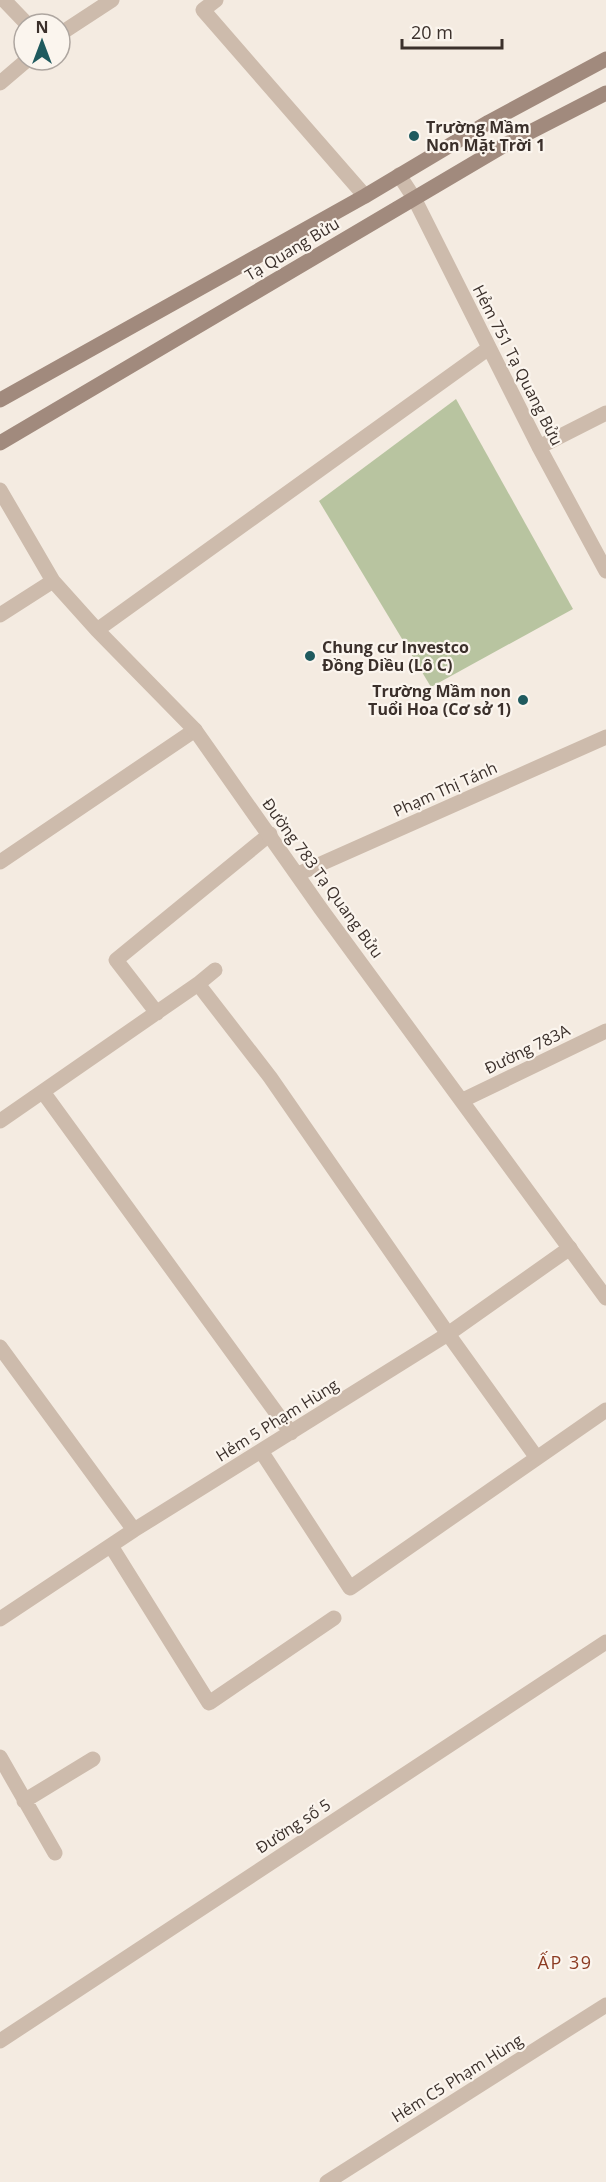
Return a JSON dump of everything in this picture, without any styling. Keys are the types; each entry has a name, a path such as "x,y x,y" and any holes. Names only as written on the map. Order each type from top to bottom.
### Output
{"main road":[{"name":"Tạ Quang Bửu","path":"0,400 365,196 489,122 606,59"},
{"name":"Tạ Quang Bửu","path":"0,443 503,146 606,93"}],"street":[{"path":"4,0 16,12"},
{"path":"72,26 112,0"},
{"path":"216,0 203,10 365,196"},
{"path":"0,83 13,72"},
{"name":"Hẻm 751 Tạ Quang Bửu","path":"399,175 414,198 539,447 606,571"},
{"path":"97,630 489,348"},
{"path":"539,447 606,413"},
{"name":"Đường 783 Tạ Quang Bửu","path":"0,490 53,581 97,630 195,730 321,909 606,1298"},
{"path":"0,615 53,581"},
{"path":"0,862 195,730"},
{"name":"Phạm Thị Tánh","path":"298,874 606,737"},
{"path":"157,1013 116,960 270,834"},
{"path":"0,1121 157,1013 215,970"},
{"path":"198,984 270,1077 537,1458"},
{"name":"Đường 783A","path":"463,1100 606,1031"},
{"path":"43,1092 291,1432"},
{"name":"Hẻm 5 Phạm Hùng","path":"0,1619 134,1530 448,1334 570,1248"},
{"path":"0,1347 134,1530"},
{"path":"261,1451 350,1588 606,1410"},
{"path":"111,1546 209,1703 334,1618"},
{"name":"Đường số 5","path":"0,2041 606,1642"},
{"path":"0,1757 55,1853"},
{"path":"24,1801 93,1759"},
{"name":"Hẻm C5 Phạm Hùng","path":"327,2182 606,2005"}],"green space":[{"path":"456,399 573,609 431,687 319,501"}],"place":[{"name":"Trường Mầm Non Mặt Trời 1","path":"414,136"},
{"name":"Chung cư Investco Đồng Diều (Lô C)","path":"310,656"},
{"name":"Trường Mầm non Tuổi Hoa (Cơ sở 1)","path":"523,700"}],"district":[{"name":"ẤP 39","path":"565,1962"}]}
